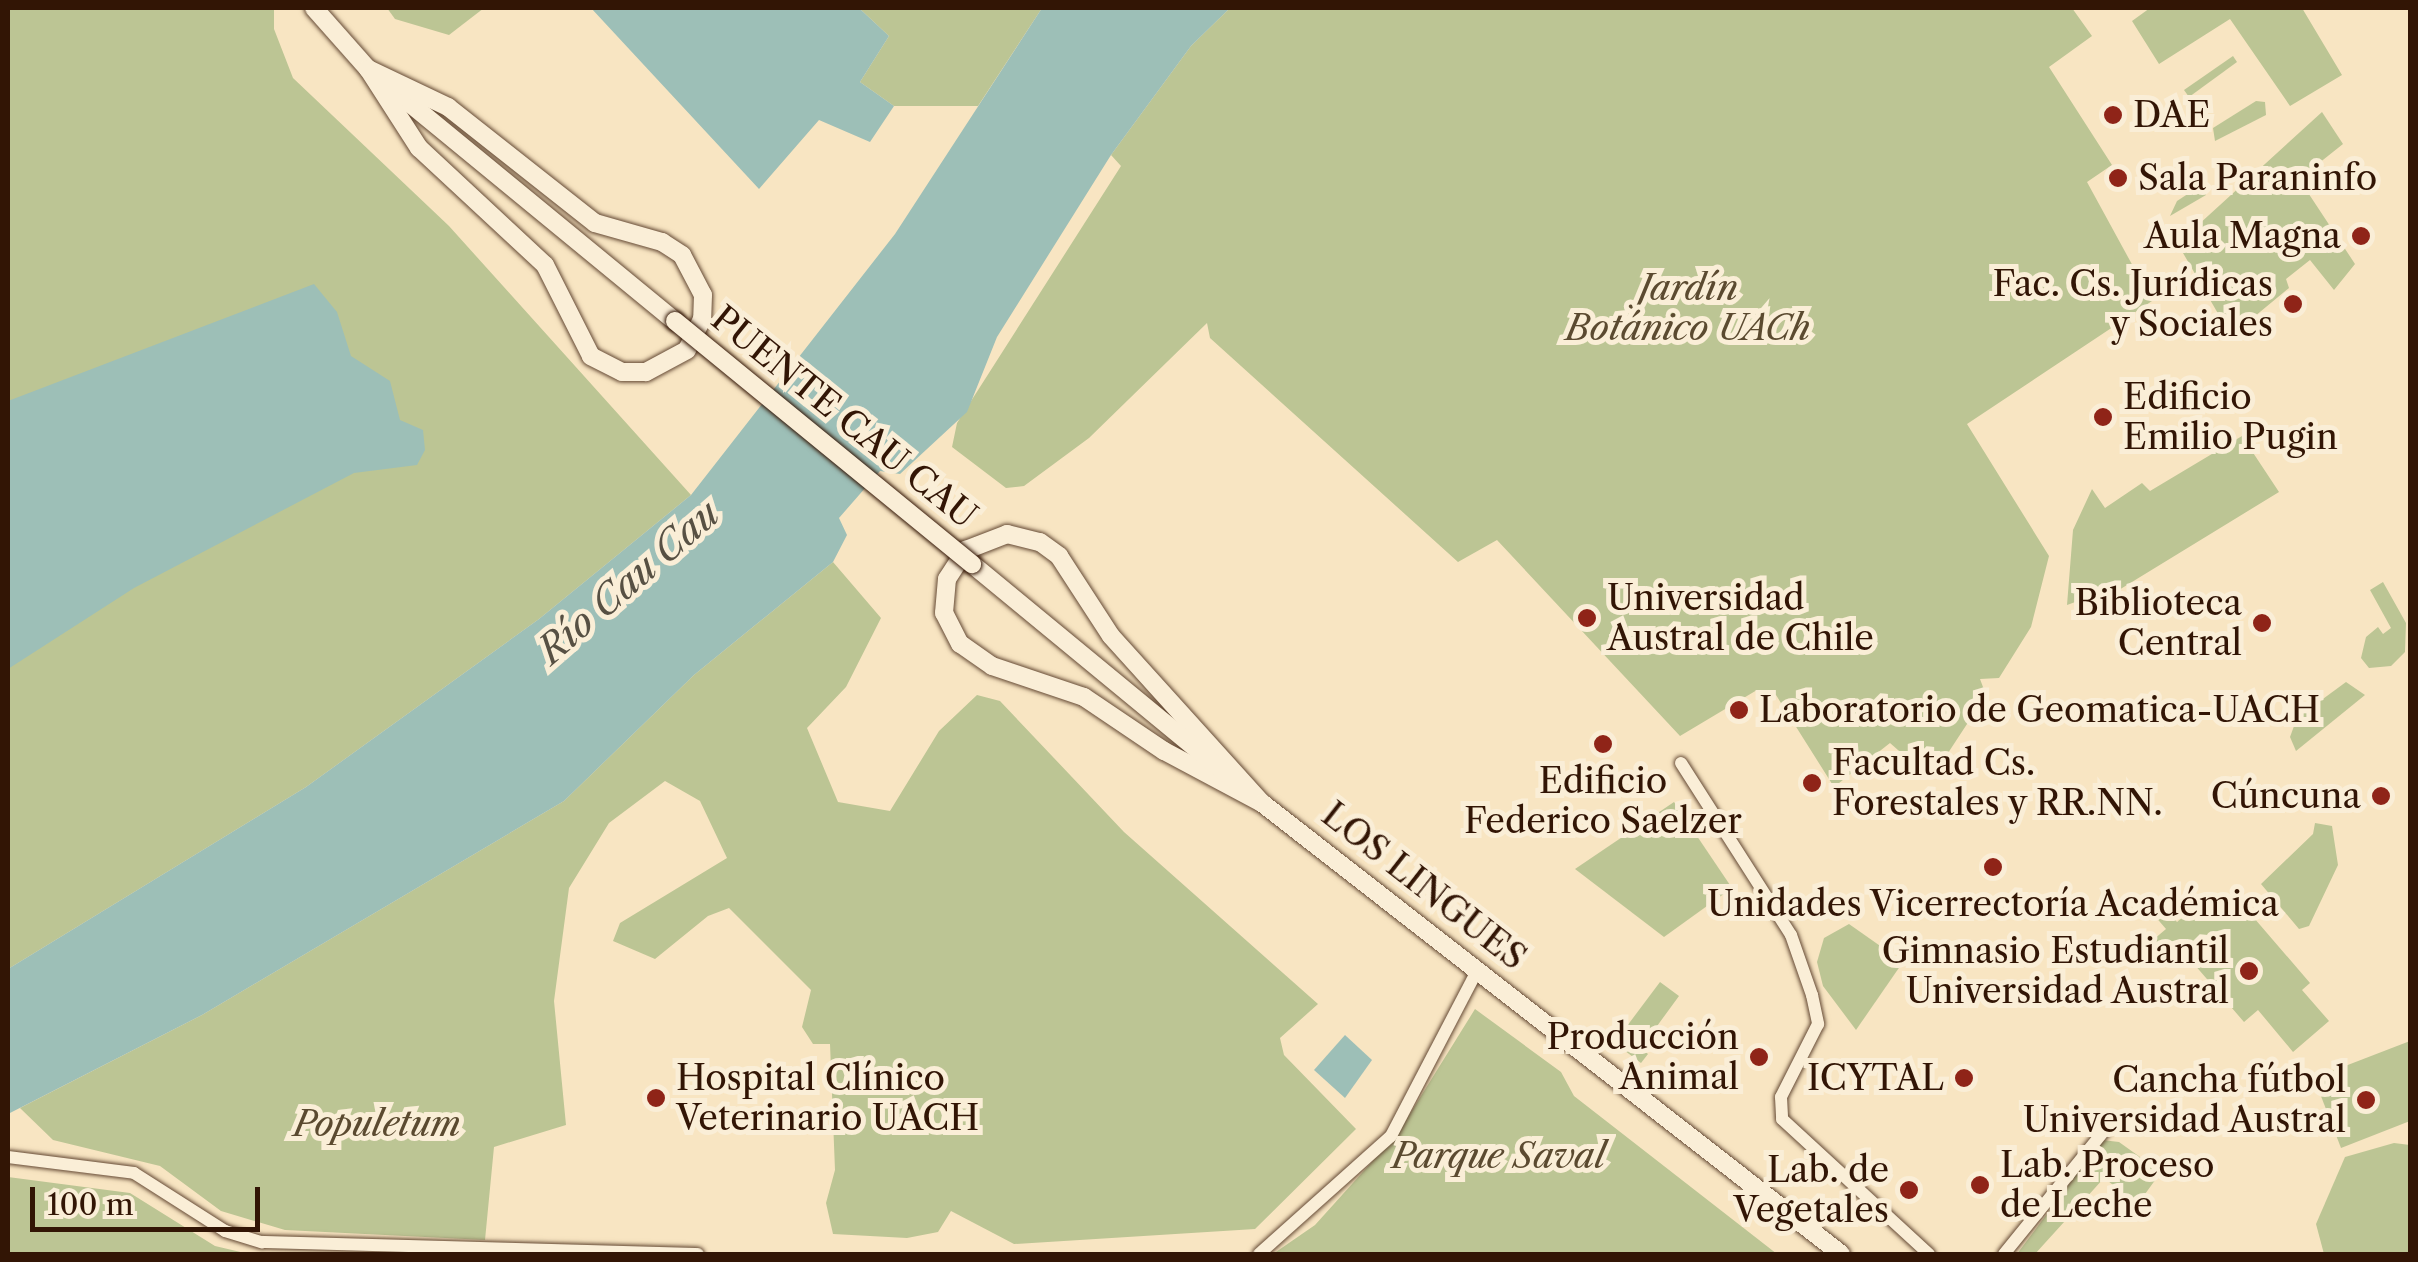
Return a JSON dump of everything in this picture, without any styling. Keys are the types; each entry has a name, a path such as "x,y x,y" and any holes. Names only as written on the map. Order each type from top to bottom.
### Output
{"main road":[{"path":"314,8 368,69 419,148 545,265 591,356 634,373 657,370 687,350 702,319 703,296 682,255 662,242 596,224 448,107 368,69"},
{"name":"PUENTE CAU CAU","path":"368,69 972,564"},
{"path":"1018,535 1049,548 1112,636 1262,802 1164,751 1084,697 968,652 948,624 943,602 958,559 996,536 1018,535"},
{"name":"LOS LINGUES","path":"972,564 1262,802 1840,1254"}],"street":[{"path":"1681,763 1791,935 1812,995 1818,1024 1781,1097 1782,1119 1929,1254"},
{"path":"1259,1254 1391,1136 1478,969"},
{"path":"2004,1254 2112,1121"},
{"path":"8,1157 134,1173 225,1231 262,1242 698,1254"}],"green space":[{"path":"8,8 274,8 274,29 293,78 449,226 691,495 539,619 306,787 8,969"},
{"path":"387,8 484,8 449,35 395,19"},
{"path":"859,8 1042,8 978,106 894,106 860,82 889,36"},
{"name":"Jardín Botánico UACh","path":"1230,8 2072,8 2092,36 2049,67 2112,165 2087,182 2152,301 1967,424 2049,556 2031,627 1999,678 1980,679 1986,695 1931,779 1890,743 1834,787 1776,695 1757,690 1680,736 1497,540 1458,562 1210,338 1207,323 1089,438 1024,486 1006,488 952,447 957,423 1121,166 1111,155 1191,46"},
{"path":"2150,8 2302,8 2342,75 2290,106 2230,19 2159,64 2132,21"},
{"path":"2233,56 2237,62 2189,97 2184,90"},
{"path":"2256,101 2265,102 2266,115 2215,141 2213,128"},
{"path":"2322,112 2343,144 2299,179 2355,264 2334,290 2310,260 2286,279 2289,288 2231,336 2183,253 2186,236"},
{"path":"2200,186 2206,195 2170,216 2177,201"},
{"path":"2242,436 2279,492 2096,604 2089,597 2067,605 2073,530 2092,489 2105,508 2142,483 2150,491"},
{"name":"Populetum","path":"833,562 881,618 846,687 807,728 838,802 890,811 939,731 977,695 1000,701 1124,832 1318,1004 1280,1038 1284,1055 1356,1129 1255,1229 1014,1244 951,1211 938,1232 907,1238 833,1234 826,1203 835,1170 830,1044 813,1044 802,1027 811,990 729,908 708,916 655,959 613,941 620,923 727,858 700,801 665,781 609,823 569,888 554,1001 566,1125 494,1147 485,1240 285,1230 221,1211 160,1166 53,1140 20,1108 202,1015 564,801 694,675"},
{"path":"2383,582 2406,623 2405,652 2391,666 2369,668 2361,658 2366,637 2378,627 2383,634 2391,628 2370,590"},
{"path":"2346,682 2365,695 2296,751 2290,737 2297,718"},
{"path":"1674,802 1732,888 1664,937 1575,869"},
{"path":"2315,823 2332,826 2338,865 2309,926 2299,929 2261,884 2313,834"},
{"name":"Gimnasio Estudiantil Universidad Austral","path":"2236,897 2310,983 2302,990 2329,1021 2293,1052 2258,1010 2244,1022 2181,949 2168,958 2153,940 2166,929 2154,915 2164,907 2177,922 2196,906 2209,921"},
{"path":"1849,924 1903,962 1856,1030 1823,986 1817,962 1824,938"},
{"path":"1660,982 1679,996 1641,1048 1648,1054 1641,1063 1608,1038 1617,1026 1624,1030"},
{"name":"Parque Saval","path":"1475,1009 1561,1072 1574,1096 1777,1254 1273,1254 1315,1225 1398,1133"},
{"name":"Cancha fútbol Universidad Austral","path":"2410,1041 2410,1121 2341,1148 2314,1078"},
{"path":"2102,1140 2119,1142 2161,1172 2132,1212 2111,1197 2117,1188 2104,1178 2035,1254 2017,1254"},
{"path":"2394,1143 2410,1145 2410,1254 2324,1254 2316,1224 2345,1157"},
{"path":"8,1177 130,1193 215,1246 249,1254 8,1254"}],"water":[{"path":"591,8 859,8 889,36 860,82 894,106 870,142 819,120 759,189"},
{"name":"Río Cau Cau","path":"1042,8 1230,8 1191,46 1111,155 997,337 967,412 900,474 880,471 839,518 847,535 833,562 694,675 564,801 202,1015 8,1114 8,969 306,787 539,619 691,495 895,234"},
{"path":"314,284 337,312 351,356 390,381 400,420 423,430 425,450 417,465 354,473 134,588 8,669 8,401"},
{"path":"1345,1035 1372,1060 1345,1098 1314,1070"}],"place":[{"name":"DAE","path":"2113,115"},
{"name":"Sala Paraninfo","path":"2118,178"},
{"name":"Aula Magna","path":"2361,236"},
{"name":"Fac. Cs. Jurídicas y Sociales","path":"2293,304"},
{"name":"Edificio Emilio Pugin","path":"2103,417"},
{"name":"Universidad Austral de Chile","path":"1587,618"},
{"name":"Biblioteca Central","path":"2262,623"},
{"name":"Laboratorio de Geomatica-UACH","path":"1739,710"},
{"name":"Edificio Federico Saelzer","path":"1603,744"},
{"name":"Facultad Cs. Forestales y RR.NN.","path":"1812,783"},
{"name":"Cúncuna","path":"2381,796"},
{"name":"Unidades Vicerrectoría Académica","path":"1993,867"},
{"name":"Gimnasio Estudiantil Universidad Austral","path":"2249,971"},
{"name":"Producción Animal","path":"1759,1057"},
{"name":"ICYTAL","path":"1964,1078"},
{"name":"Hospital Clínico Veterinario UACH","path":"656,1098"},
{"name":"Cancha fútbol Universidad Austral","path":"2366,1100"},
{"name":"Lab. Proceso de Leche","path":"1980,1185"},
{"name":"Lab. de Vegetales","path":"1909,1190"}]}
